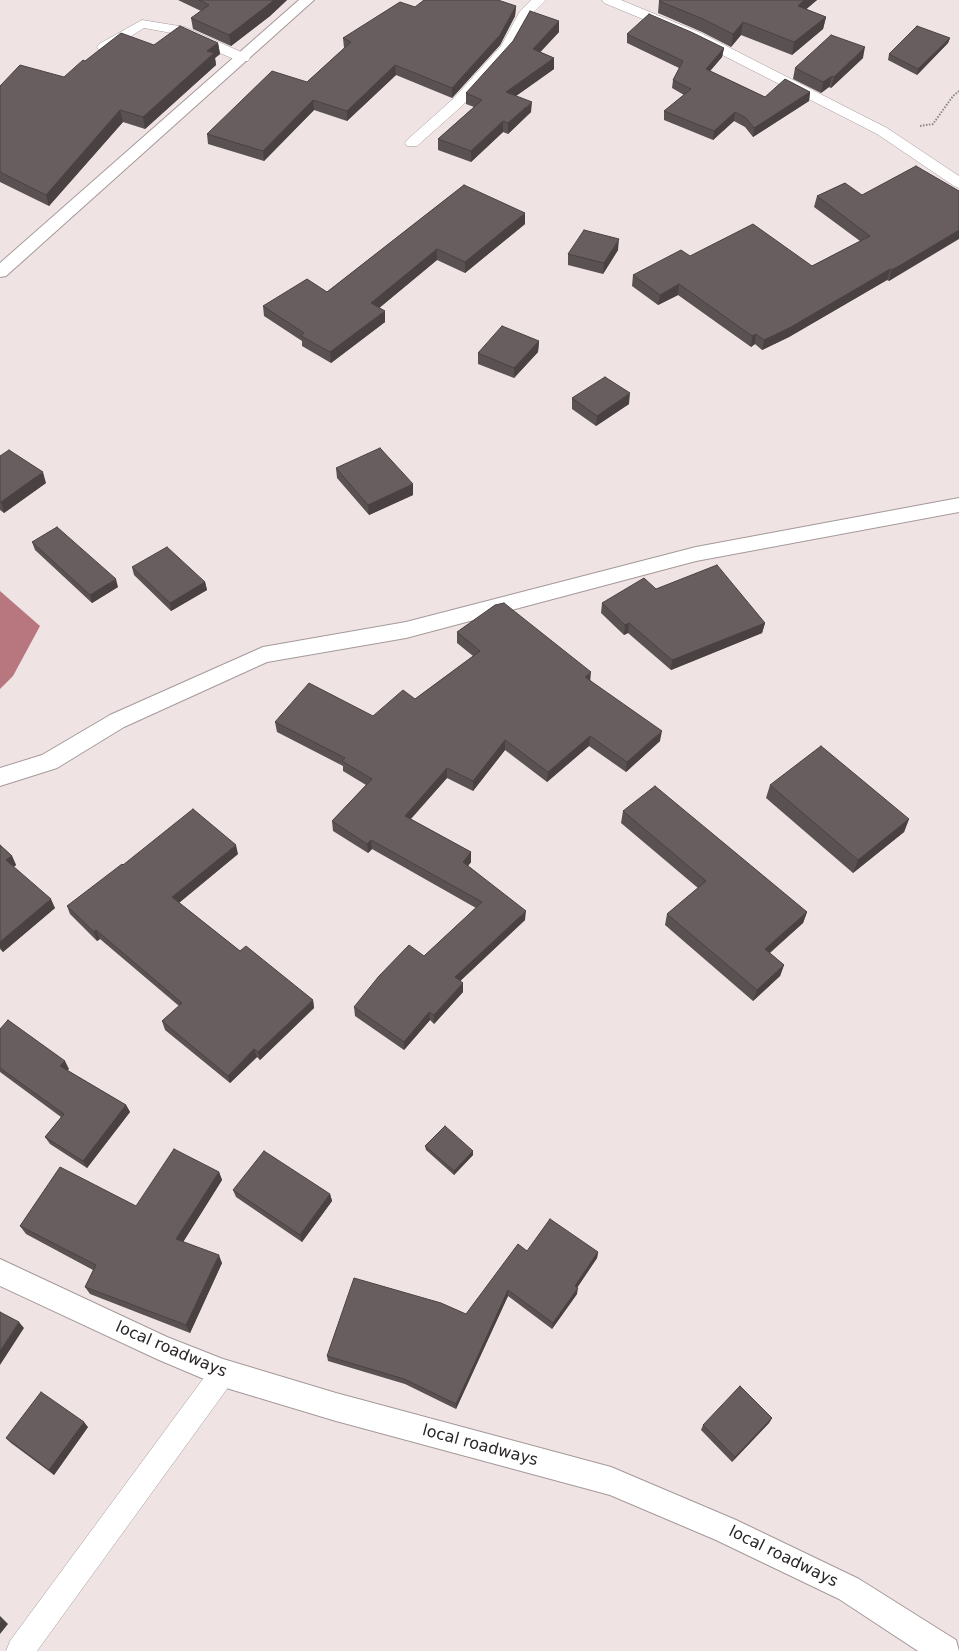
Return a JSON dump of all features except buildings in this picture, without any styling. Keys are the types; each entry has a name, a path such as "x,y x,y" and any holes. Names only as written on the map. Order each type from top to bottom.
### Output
{"street":[{"path":"0,272 307,0"},
{"path":"0,777 49,762 117,721 263,655 406,630 696,554 959,505"},
{"name":"local roadways","path":"0,1272 159,1347 223,1373 336,1407 611,1481 726,1530 849,1589 945,1651"}],"lane":[{"path":"412,143 458,102 507,48 527,10 538,0"},
{"path":"609,0 696,36 882,131 959,183"},
{"path":"104,47 142,24 180,30 243,58"},
{"path":"20,1651 223,1373"}],"path":[{"path":"882,131 933,124 953,96 959,91"}],"shaded area":[{"path":"0,591 40,626 13,676 0,689"}]}
